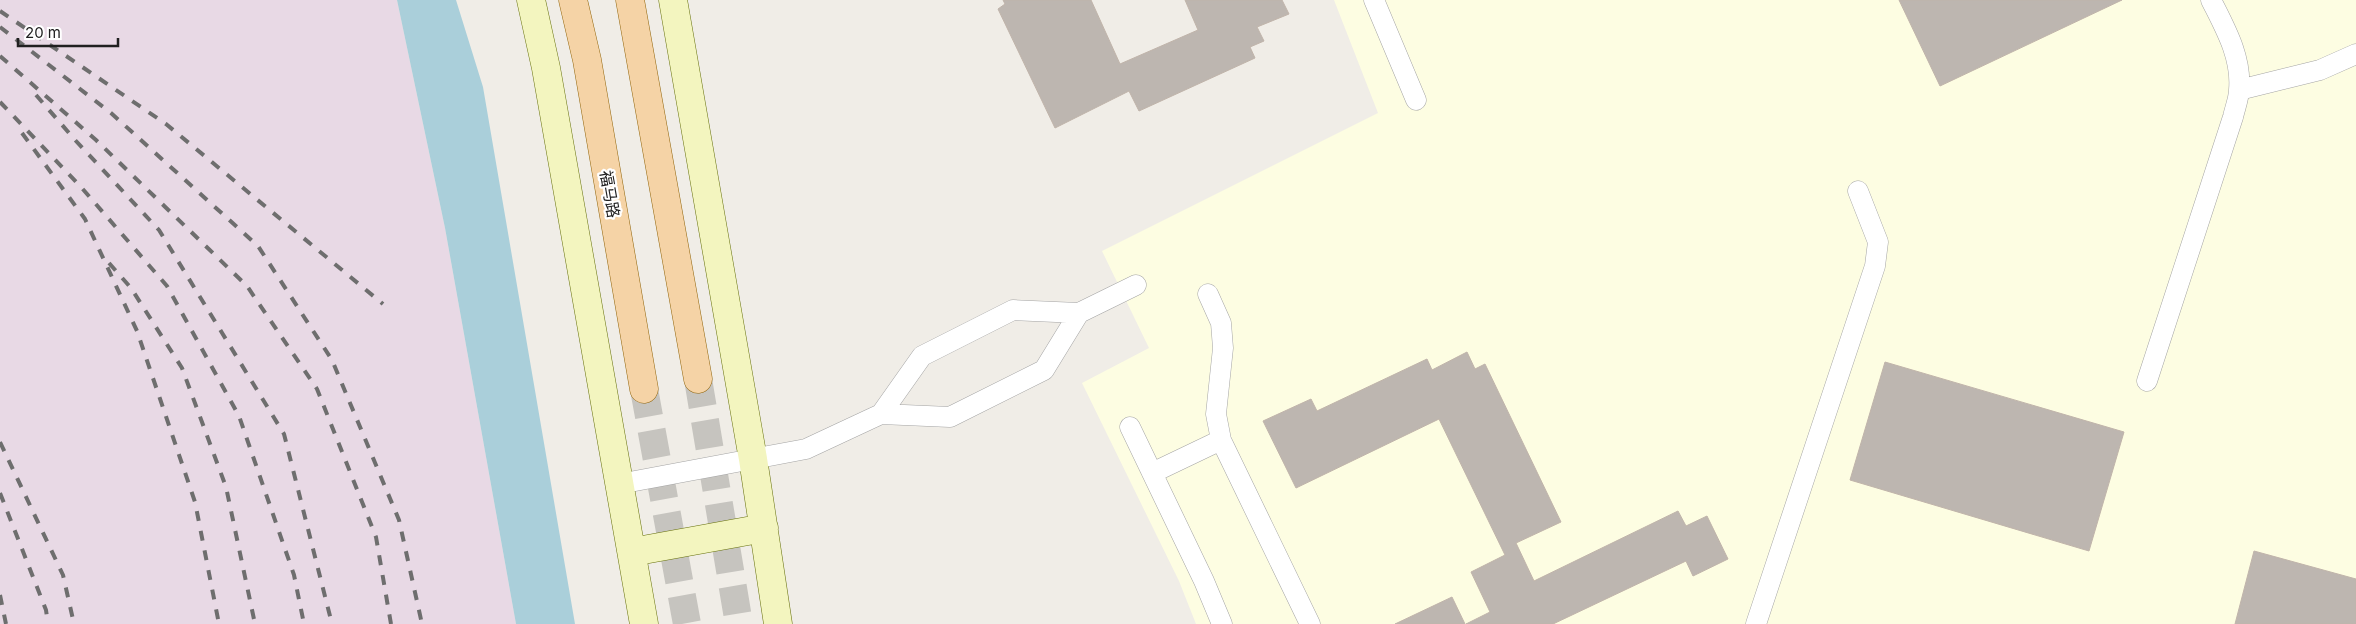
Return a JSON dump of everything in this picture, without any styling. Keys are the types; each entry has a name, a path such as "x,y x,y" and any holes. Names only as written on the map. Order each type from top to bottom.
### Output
{"main road":[{"path":"531,0 547,78 644,624"},
{"name":"福马路","path":"573,0 587,60 644,389"},
{"path":"630,0 698,379"},
{"path":"673,0 753,459 778,624"},
{"path":"632,552 764,528"}],"lane":[{"path":"1374,0 1416,100"},
{"path":"2147,381 2233,117 2239,90 2238,68 2232,44 2211,0"},
{"path":"2239,90 2320,70 2356,54"},
{"path":"1756,624 1874,266 1878,242 1858,191"},
{"path":"880,414 922,356 1013,310 1079,313 1136,285"},
{"path":"1208,294 1221,323 1224,348 1216,414 1222,440 1310,624"},
{"path":"619,484 806,449 880,414 950,417 1044,370 1079,313"},
{"path":"1130,427 1204,581 1222,624"},
{"path":"1152,473 1222,440"}],"shaded area":[{"path":"0,0 397,0 445,228 516,624 0,624"},
{"path":"1334,0 2356,0 2356,624 1196,624 1179,581 1082,383 1149,348 1102,251 1378,113"}],"water":[{"path":"397,0 456,0 483,87 575,624 516,624 445,228"}],"building":[{"path":"1003,0 1091,0 1120,64 1198,30 1185,0 1282,0 1289,14 1257,27 1264,41 1250,47 1255,58 1139,111 1129,91 1055,128 998,9 1005,4"},
{"path":"1899,0 2122,0 1940,86"},
{"path":"1467,352 1475,369 1485,364 1561,522 1516,543 1534,581 1678,511 1686,526 1707,516 1728,559 1693,576 1686,561 1553,624 1466,624 1490,612 1471,572 1505,555 1439,419 1296,488 1263,421 1311,399 1317,411 1427,359 1432,370"},
{"path":"1885,362 2124,432 2089,551 1850,480"},
{"path":"2254,551 2356,579 2356,624 2235,624"},
{"path":"1452,597 1465,624 1395,624"}],"tunnel":[{"path":"698,379 739,624"},
{"path":"644,389 687,624"}],"railway":[{"path":"0,11 166,124 383,304"},
{"path":"0,27 111,113 258,246 332,360 399,520 422,624"},
{"path":"0,56 96,140 247,286 317,389 376,537 391,624"},
{"path":"36,95 159,230 284,434 332,624"},
{"path":"0,102 81,187 167,286 239,416 294,575 304,624"},
{"path":"22,133 85,219 137,331 195,502 219,624"},
{"path":"109,263 131,288 182,368 226,487 255,624"},
{"path":"0,442 63,575 74,624"},
{"path":"0,493 46,610 48,624"},
{"path":"0,595 6,624"}]}
